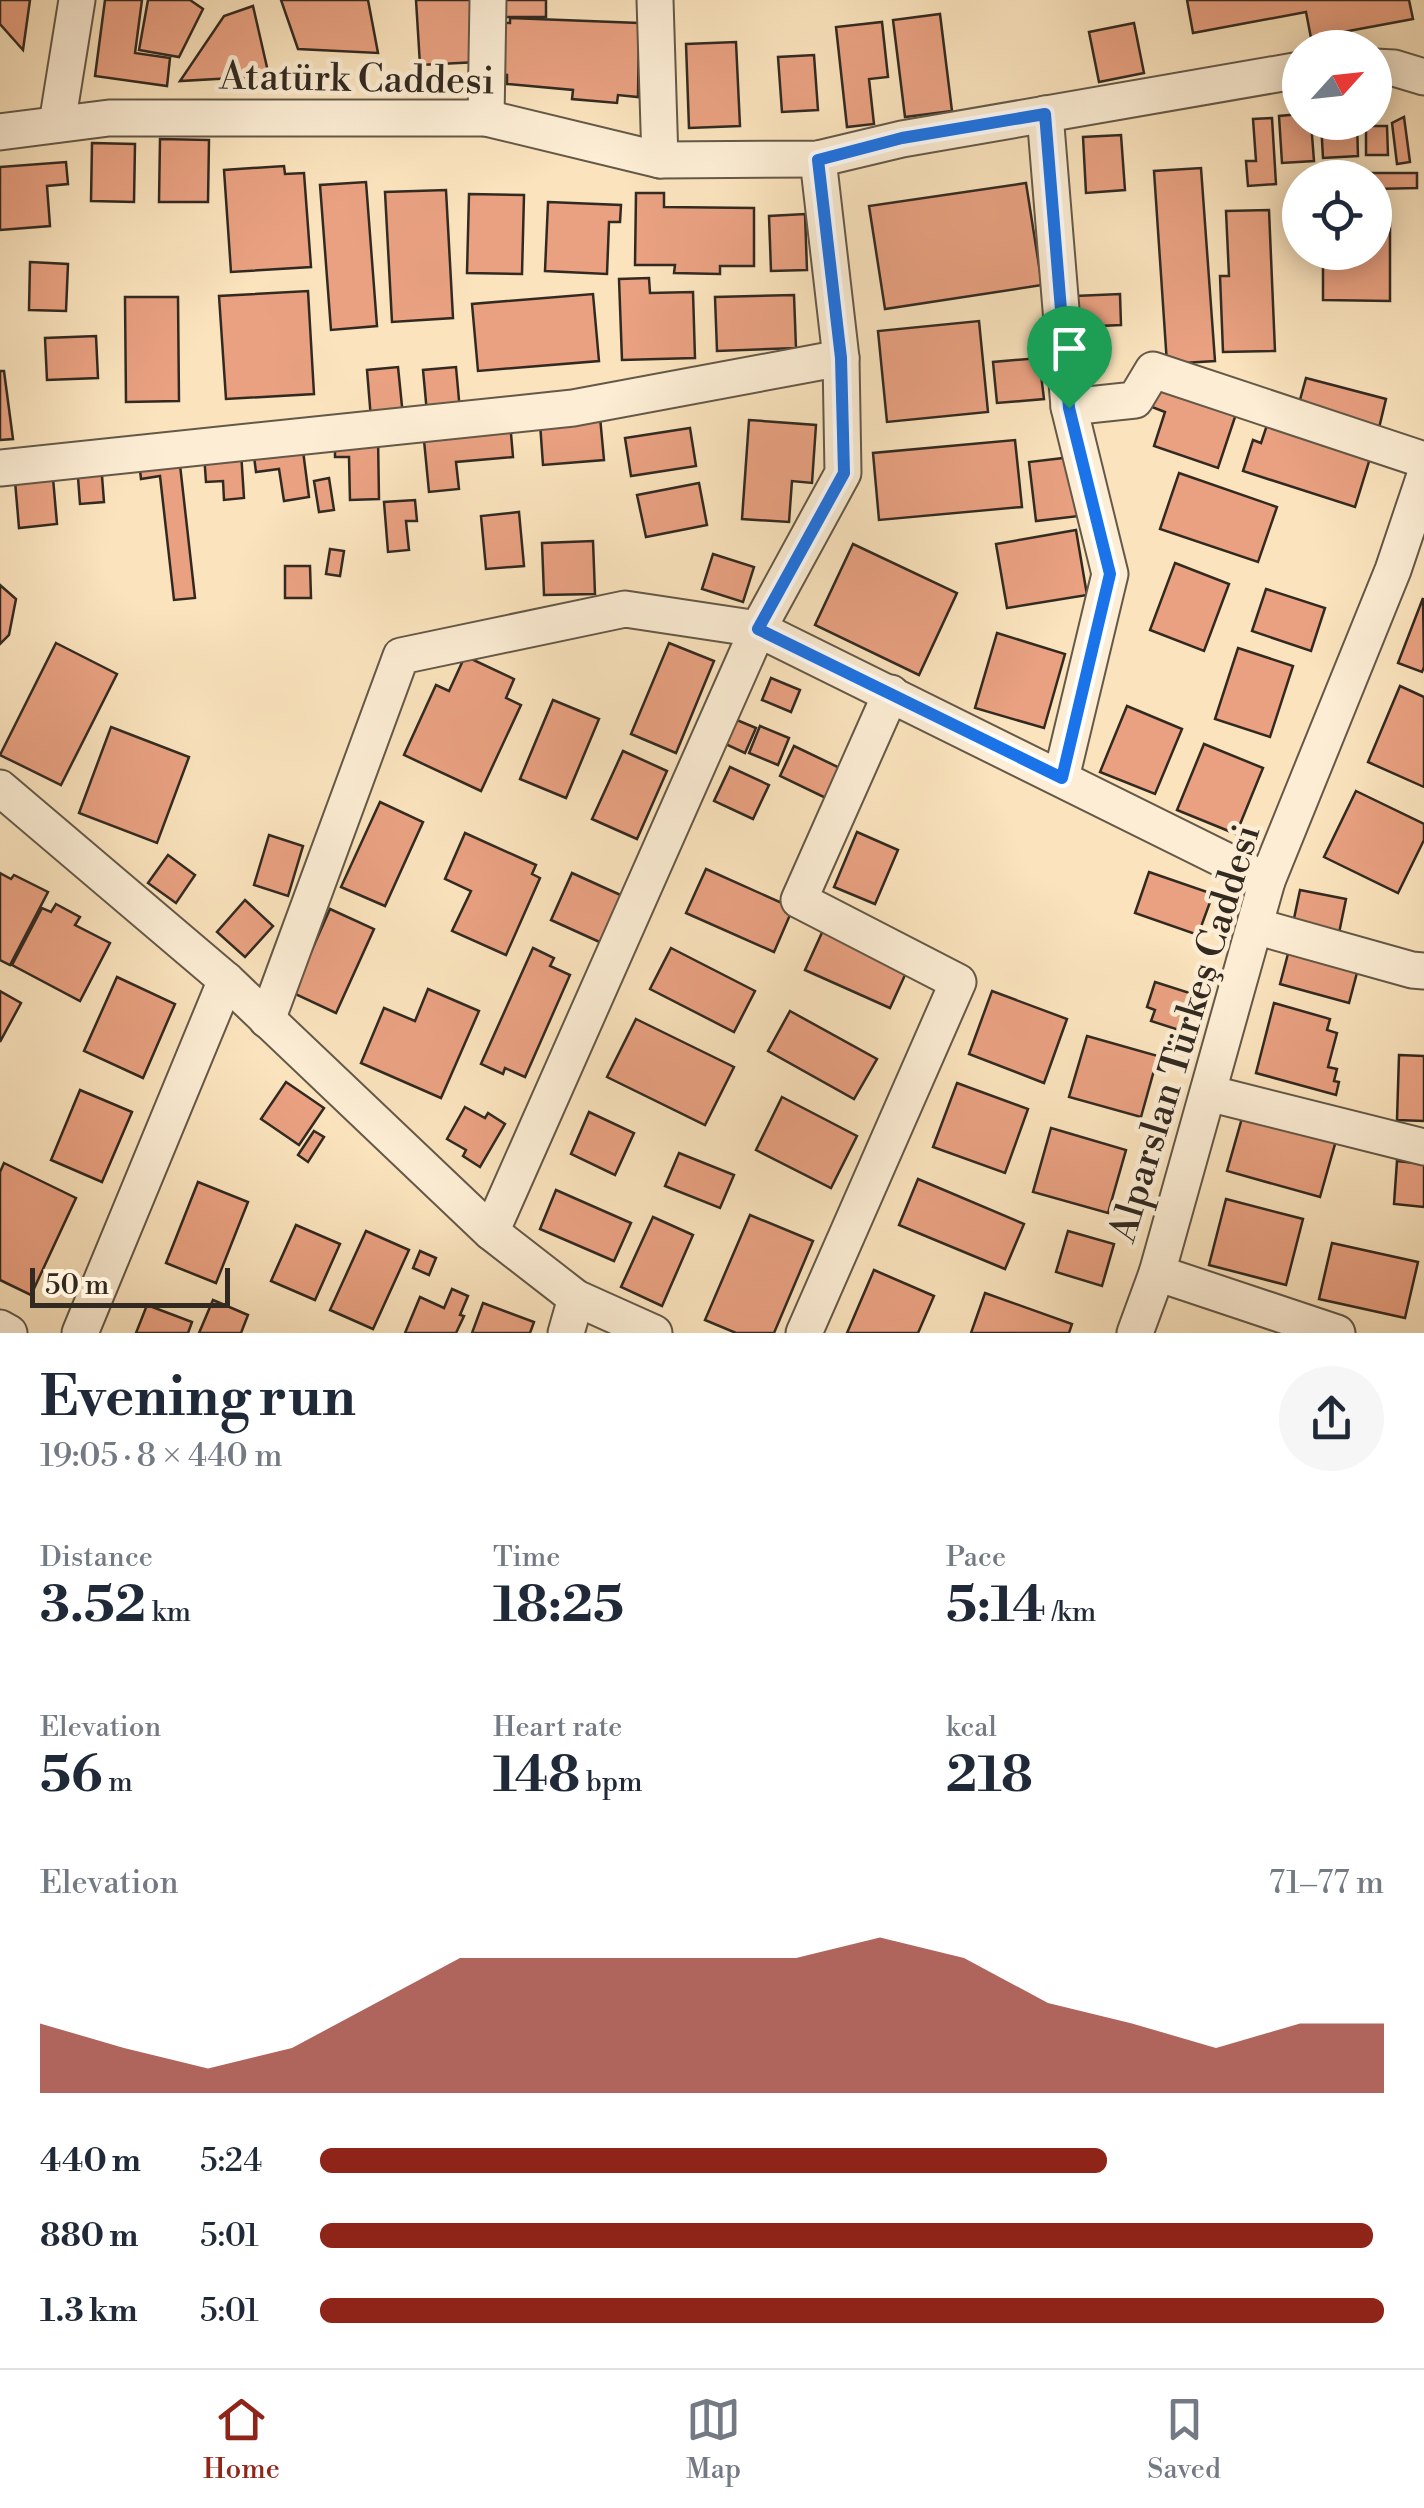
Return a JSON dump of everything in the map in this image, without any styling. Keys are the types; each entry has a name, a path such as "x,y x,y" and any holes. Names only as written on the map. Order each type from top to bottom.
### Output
{"street":[{"path":"57,124 77,0"},
{"path":"486,118 488,0"},
{"path":"655,0 660,160"},
{"path":"1392,68 1424,77"},
{"name":"Atatürk Caddesi","path":"0,132 126,118 486,118 660,160 818,160 902,138 1282,73"},
{"path":"1045,114 1069,408 1110,574 1062,778"},
{"path":"491,1232 758,629 844,473 841,358 818,160"},
{"path":"7,475 214,444 573,408 841,358"},
{"path":"1069,408 1135,400 1153,370 1424,460"},
{"name":"Alparslan Türkeş Caddesi","path":"1135,1333 1158,1273 1267,881 1409,577 1424,478"},
{"path":"267,1020 401,656 625,609 758,629 1267,881"},
{"path":"804,1333 958,982 800,900 890,693"},
{"path":"0,788 226,980 491,1232 576,1298 654,1333"},
{"path":"1254,926 1424,971"},
{"path":"80,1333 226,980"},
{"path":"1208,1093 1424,1147"},
{"path":"1158,1273 1337,1333"},
{"path":"566,1333 576,1298"},
{"path":"0,1328 9,1333"}],"building":[{"path":"0,0 30,0 23,50 0,24"},
{"path":"105,0 142,0 135,53 170,58 167,86 95,76"},
{"path":"148,0 190,0 203,9 179,57 139,50"},
{"path":"281,0 368,0 378,53 298,49"},
{"path":"416,0 474,0 478,62 420,65"},
{"path":"503,0 546,0 546,17 504,17"},
{"path":"1187,0 1409,0 1413,19 1354,30 1309,30 1306,12 1193,33"},
{"path":"253,6 269,76 180,81 224,16"},
{"path":"940,14 952,111 905,117 893,20"},
{"path":"510,18 639,23 638,97 618,95 617,103 572,99 573,90 507,84 507,75 490,74 492,22 510,23"},
{"path":"882,22 888,77 869,79 874,124 847,127 836,27"},
{"path":"1134,23 1144,73 1099,82 1089,32"},
{"path":"736,42 740,126 689,128 686,44"},
{"path":"814,55 818,110 782,112 778,57"},
{"path":"1279,116 1282,116 1282,140 1312,140 1314,160 1282,163"},
{"path":"1404,117 1410,162 1397,164 1392,123"},
{"path":"1272,118 1276,184 1248,186 1246,161 1256,161 1253,119"},
{"path":"1121,135 1125,190 1086,193 1083,137"},
{"path":"160,139 209,140 208,202 159,202"},
{"path":"1322,140 1358,140 1358,156 1323,158"},
{"path":"1366,140 1387,140 1388,155 1366,155"},
{"path":"92,143 135,144 134,202 91,201"},
{"path":"66,162 68,184 47,186 50,226 0,230 0,167"},
{"path":"284,166 285,174 304,173 311,267 231,272 224,170"},
{"path":"1201,168 1215,361 1167,364 1154,171"},
{"path":"1392,173 1417,173 1417,188 1392,189"},
{"path":"366,182 377,326 331,330 320,185"},
{"path":"1026,183 1042,285 885,309 869,206"},
{"path":"446,190 453,318 392,322 385,192"},
{"path":"636,193 664,193 664,207 754,208 754,266 720,266 720,274 674,273 675,265 635,265"},
{"path":"469,194 524,195 522,274 467,273"},
{"path":"548,202 621,205 620,222 609,222 607,274 545,271"},
{"path":"1269,210 1275,351 1223,352 1220,276 1229,276 1226,211"},
{"path":"805,214 807,270 771,271 769,216"},
{"path":"30,262 68,264 66,311 29,310"},
{"path":"1323,270 1390,270 1390,301 1323,300"},
{"path":"649,278 650,293 693,292 695,358 622,360 619,279"},
{"path":"308,291 314,394 226,399 219,296"},
{"path":"593,294 599,361 478,371 472,304"},
{"path":"1120,294 1121,325 1076,327 1075,296"},
{"path":"794,295 796,348 717,351 715,297"},
{"path":"125,297 178,297 179,401 126,402"},
{"path":"979,321 988,412 887,422 878,331"},
{"path":"96,336 98,378 47,380 45,338"},
{"path":"1039,358 1044,399 997,403 993,362"},
{"path":"398,367 403,416 371,419 367,370"},
{"path":"456,367 460,411 427,413 423,370"},
{"path":"0,371 4,371 13,439 0,440"},
{"path":"1306,378 1386,399 1379,428 1298,407"},
{"path":"1159,384 1237,411 1218,468 1154,446 1165,412 1152,407"},
{"path":"600,417 604,460 543,465 540,423"},
{"path":"749,420 816,425 812,483 792,481 789,522 742,519"},
{"path":"510,422 513,457 456,462 459,489 429,492 423,430"},
{"path":"1268,422 1371,455 1355,507 1243,471 1253,440 1261,443"},
{"path":"690,428 696,466 631,476 625,438"},
{"path":"335,436 378,436 379,499 350,500 349,457 335,457"},
{"path":"1015,440 1022,507 879,520 873,453"},
{"path":"302,443 309,497 284,501 279,469 256,472 253,449"},
{"path":"241,452 244,498 224,500 223,481 206,482 204,454"},
{"path":"179,456 195,598 174,600 160,476 141,479 139,461"},
{"path":"1072,457 1079,516 1036,521 1029,462"},
{"path":"101,463 104,502 80,504 77,464"},
{"path":"1179,473 1277,507 1258,562 1160,529"},
{"path":"53,478 57,524 19,528 15,481"},
{"path":"329,478 334,510 319,512 314,481"},
{"path":"699,483 707,525 646,537 637,495"},
{"path":"415,500 417,521 406,521 409,550 388,552 384,502"},
{"path":"519,512 524,566 486,569 481,516"},
{"path":"1076,530 1087,595 1007,608 996,544"},
{"path":"593,541 595,594 544,595 542,543"},
{"path":"853,544 957,593 919,675 815,625"},
{"path":"330,549 344,551 340,576 326,574"},
{"path":"713,554 754,567 743,602 702,589"},
{"path":"1175,563 1229,584 1204,651 1150,630"},
{"path":"285,566 310,566 311,598 285,598"},
{"path":"0,585 16,599 9,635 0,644"},
{"path":"1266,589 1325,608 1311,651 1252,631"},
{"path":"1423,598 1424,667 1422,672 1398,663"},
{"path":"997,633 1065,654 1044,728 975,708"},
{"path":"56,643 117,674 61,785 0,755"},
{"path":"669,643 714,661 676,753 631,734"},
{"path":"1238,648 1293,666 1270,737 1215,719"},
{"path":"465,656 514,679 506,698 521,705 481,791 404,755 436,685 449,691"},
{"path":"771,678 800,690 791,712 762,700"},
{"path":"1400,686 1424,697 1424,787 1368,762"},
{"path":"553,700 599,719 566,798 520,779"},
{"path":"1127,706 1182,729 1155,794 1100,772"},
{"path":"732,718 756,728 745,753 721,742"},
{"path":"760,726 789,738 778,765 749,753"},
{"path":"111,727 189,757 157,843 79,813"},
{"path":"1204,744 1263,768 1236,834 1177,810"},
{"path":"794,746 842,769 828,799 780,776"},
{"path":"623,751 667,771 637,839 592,819"},
{"path":"730,767 769,785 753,819 714,801"},
{"path":"1356,791 1424,824 1424,840 1398,893 1324,857"},
{"path":"380,802 423,822 385,906 341,887"},
{"path":"857,832 898,850 875,904 834,887"},
{"path":"465,833 536,865 532,874 540,878 506,955 452,931 471,891 445,879"},
{"path":"269,835 303,846 288,896 254,885"},
{"path":"168,855 195,875 176,903 148,883"},
{"path":"706,869 793,908 774,952 686,913"},
{"path":"1149,872 1213,894 1198,935 1135,913"},
{"path":"0,873 11,879 14,875 48,892 10,965 0,960"},
{"path":"572,873 625,897 604,944 551,920"},
{"path":"1300,890 1346,899 1338,938 1292,928"},
{"path":"245,900 273,926 245,957 217,932"},
{"path":"56,904 80,917 75,925 110,943 80,1001 12,965 42,908 51,912"},
{"path":"330,909 374,929 336,1013 293,993"},
{"path":"825,926 910,964 890,1008 805,970"},
{"path":"533,948 554,958 550,966 570,975 525,1077 505,1068 503,1074 481,1064"},
{"path":"671,948 755,991 734,1032 650,989"},
{"path":"1289,950 1358,969 1349,1003 1280,984"},
{"path":"117,977 175,1004 143,1078 84,1051"},
{"path":"1155,982 1196,995 1185,1032 1151,1021 1155,1010 1147,1007"},
{"path":"428,989 479,1011 441,1098 361,1063 384,1008 415,1021"},
{"path":"0,991 21,1003 0,1042"},
{"path":"992,991 1067,1019 1044,1083 969,1054"},
{"path":"1274,1003 1330,1019 1327,1030 1337,1033 1328,1067 1337,1069 1336,1095 1256,1073"},
{"path":"790,1011 877,1059 854,1099 768,1051"},
{"path":"636,1019 734,1067 705,1125 607,1077"},
{"path":"1087,1036 1158,1056 1141,1117 1069,1097"},
{"path":"1399,1055 1424,1056 1424,1121 1397,1120"},
{"path":"286,1082 324,1108 299,1145 261,1119"},
{"path":"957,1083 1028,1109 1005,1173 933,1147"},
{"path":"80,1090 132,1112 102,1182 51,1160"},
{"path":"782,1097 857,1136 831,1188 756,1150"},
{"path":"465,1107 485,1118 488,1113 505,1124 480,1167 463,1156 466,1150 447,1139"},
{"path":"1244,1111 1337,1137 1320,1197 1227,1171"},
{"path":"589,1112 634,1133 615,1175 571,1154"},
{"path":"1051,1128 1126,1150 1108,1213 1033,1192"},
{"path":"314,1131 324,1137 308,1162 298,1155"},
{"path":"679,1153 734,1175 720,1208 665,1186"},
{"path":"1397,1161 1424,1164 1424,1207 1394,1204"},
{"path":"4,1163 76,1198 31,1295 0,1280 0,1172"},
{"path":"918,1179 1024,1224 1005,1269 899,1225"},
{"path":"198,1182 248,1202 216,1283 166,1263"},
{"path":"556,1190 631,1223 614,1261 540,1229"},
{"path":"1226,1199 1303,1219 1286,1285 1209,1265"},
{"path":"750,1215 813,1241 774,1333 736,1333 705,1320"},
{"path":"653,1217 693,1235 662,1306 621,1287"},
{"path":"296,1225 340,1244 315,1300 271,1281"},
{"path":"366,1231 409,1250 373,1329 330,1310"},
{"path":"1068,1231 1114,1244 1102,1286 1056,1272"},
{"path":"1332,1243 1418,1262 1405,1318 1319,1299"},
{"path":"420,1251 436,1258 429,1275 413,1268"},
{"path":"874,1270 934,1296 918,1333 847,1333"},
{"path":"452,1289 468,1296 456,1333 405,1333 420,1297 444,1308"},
{"path":"985,1293 1072,1324 1069,1333 971,1333"},
{"path":"213,1300 248,1315 241,1333 199,1333"},
{"path":"483,1303 534,1322 530,1333 472,1333"},
{"path":"147,1305 192,1322 188,1333 136,1333"}],"route":[{"path":"1045,114 1069,408 1110,574 1062,778 758,629 844,473 841,358 818,160 902,138 1045,114"}]}
